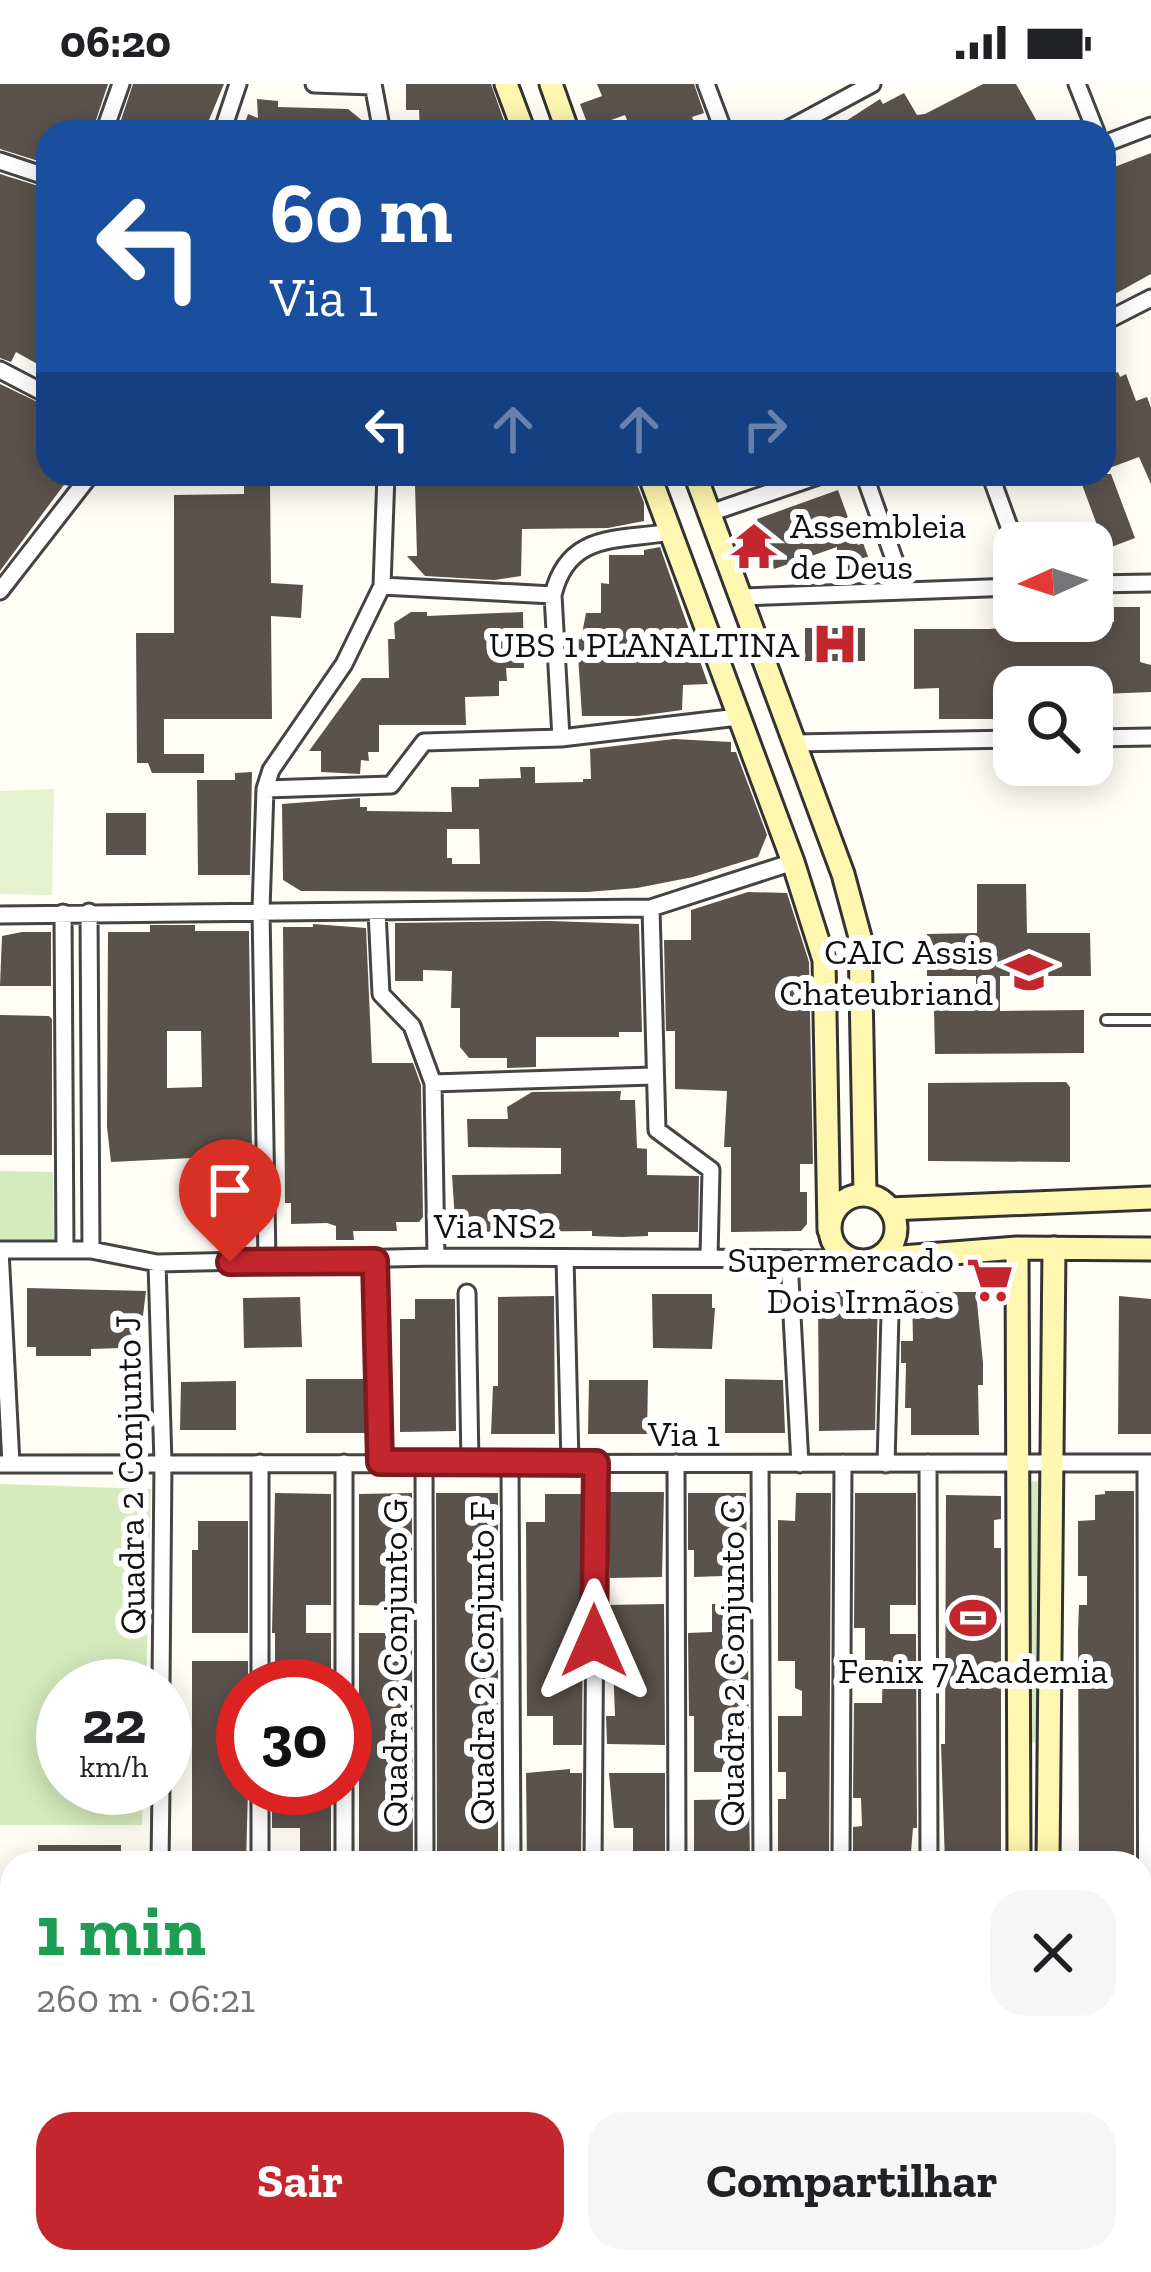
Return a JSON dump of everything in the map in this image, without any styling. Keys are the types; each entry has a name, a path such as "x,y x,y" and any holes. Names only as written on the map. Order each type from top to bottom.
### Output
{"street":[{"path":"108,120 121,84"},
{"path":"226,120 238,84"},
{"path":"314,84 374,85 380,120"},
{"path":"506,84 520,120"},
{"path":"551,84 564,120"},
{"path":"706,84 720,120"},
{"path":"805,120 872,84"},
{"path":"1077,84 1091,120"},
{"path":"1116,140 1151,127"},
{"path":"0,161 36,173"},
{"path":"1116,316 1148,299 1151,318"},
{"path":"0,370 36,389"},
{"path":"0,591 82,486"},
{"path":"266,1261 261,910 265,789 271,770 344,664 382,586 386,486"},
{"path":"654,486 793,862 824,960 832,1242 848,1259 1017,1248 1151,1249"},
{"path":"700,486 843,874 860,937 865,1195"},
{"path":"710,513 789,486"},
{"path":"869,486 905,590"},
{"path":"994,486 1007,522"},
{"path":"561,738 553,595 559,571 580,547 671,532"},
{"path":"682,561 707,557 722,546"},
{"path":"693,591 716,579 738,588 993,588"},
{"path":"1113,584 1151,583"},
{"path":"382,586 553,595"},
{"path":"265,789 391,785 424,742 561,738 738,717"},
{"path":"1113,737 1151,736"},
{"path":"794,743 993,739"},
{"path":"0,915 651,908 793,862"},
{"path":"651,908 657,1130 711,1170 709,1257"},
{"path":"89,911 91,1250"},
{"path":"377,911 382,994 412,1026 433,1082 436,1257"},
{"path":"63,913 65,1250"},
{"path":"433,1082 652,1076"},
{"path":"830,1230 839,1204 865,1195 879,1199 890,1209 896,1232 886,1252 876,1259"},
{"path":"890,1209 1151,1198"},
{"path":"1017,1248 1019,1851"},
{"path":"1048,1851 1054,1248"},
{"path":"0,1250 5,1464"},
{"name":"Via NS2","path":"0,1250 91,1250 157,1263 436,1257 848,1259"},
{"path":"565,1258 569,1463"},
{"path":"789,1259 800,1463"},
{"path":"375,1261 380,1462"},
{"name":"Quadra 2 Conjunto J","path":"157,1263 163,1463 161,1659"},
{"path":"466,1293 470,1462"},
{"path":"1018,1299 1054,1297"},
{"path":"886,1464 890,1313"},
{"path":"344,1462 344,1659"},
{"name":"Quadra 2 Conjunto G","path":"424,1462 425,1851"},
{"name":"Quadra 2 Conjunto F","path":"510,1462 512,1851"},
{"path":"260,1463 260,1659"},
{"path":"593,1851 596,1463"},
{"path":"676,1463 677,1851"},
{"name":"Quadra 2 Conjunto C","path":"760,1463 762,1851"},
{"path":"841,1851 843,1463"},
{"path":"928,1463 929,1851"},
{"path":"1147,1851 1148,1463"},
{"name":"Via 1","path":"5,1464 1148,1463"},
{"path":"1020,1754 1034,1763 1050,1758"},
{"path":"1019,1810 1034,1798 1048,1805"},
{"path":"160,1851 161,1815"},
{"path":"260,1815 260,1851"},
{"path":"344,1815 344,1851"}],"lane":[{"path":"1106,1020 1151,1020"}],"green space":[{"path":"54,789 52,895 0,894 0,791"},
{"path":"0,1171 53,1172 54,1240 0,1241"},
{"path":"1039,1481 1041,1742 1026,1743 1027,1482"},
{"path":"0,1484 151,1489 147,1659 36,1659 36,1815 142,1815 142,1825 0,1825"}],"building":[{"path":"0,84 108,84 96,120 36,120 36,160 0,149"},
{"path":"133,84 224,84 209,120 121,120"},
{"path":"406,84 491,84 504,120 419,120 419,110 406,110"},
{"path":"597,84 694,84 704,113 693,120 627,120 625,115 586,120 580,104 602,96"},
{"path":"983,84 1016,84 1036,120 848,120 880,99 883,104 904,93 917,115"},
{"path":"257,99 278,101 278,107 348,109 362,120 246,120 248,114 258,118"},
{"path":"1151,153 1151,274 1116,293 1116,166"},
{"path":"0,174 36,185 36,363 16,352 11,362 0,358"},
{"path":"1116,373 1120,377 1126,374 1136,401 1147,397 1151,408 1151,484 1139,457 1116,466"},
{"path":"0,384 36,401 36,486 63,486 0,571"},
{"path":"244,486 270,486 271,583 303,585 301,618 271,616 272,719 164,719 164,754 204,754 204,773 152,773 148,763 137,763 136,633 174,633 174,495 244,494"},
{"path":"415,486 638,486 644,503 644,521 608,528 522,529 521,576 494,580 425,576 407,556 417,556"},
{"path":"1082,486 1116,486 1135,538 1113,546 1113,522 1096,522"},
{"path":"838,490 858,545 863,543 872,567 838,572 837,547 774,569 757,519"},
{"path":"660,547 708,684 683,685 682,710 582,716 577,640 586,613 601,613 601,583 609,584 609,555 644,555 644,550"},
{"path":"1114,607 1140,607 1140,662 1151,665 1151,692 1113,694 1113,666 993,666 993,719 939,719 939,688 914,689 914,629 993,629 993,642 1113,642"},
{"path":"411,612 427,612 427,616 523,612 524,668 506,668 507,681 499,681 499,696 465,697 466,725 379,725 379,752 368,752 369,761 361,760 360,774 321,772 321,751 309,751 362,678 389,678 388,639 395,639 394,623"},
{"name":"UBS 1 PLANALTINA","path":"805,628 865,628 865,661 805,661"},
{"path":"674,739 731,742 731,752 736,752 767,835 758,857 693,877 587,892 301,891 283,880 282,804 360,798 360,807 367,811 452,812 451,787 479,787 479,779 521,778 520,767 535,767 535,783 591,779 590,749","holes":["447,829 479,829 480,864 452,864 452,858 447,858"]},
{"path":"252,772 250,875 198,875 197,780 235,780 235,773"},
{"path":"106,813 146,813 146,855 106,855"},
{"path":"977,884 1026,884 1027,933 1090,933 1091,976 1000,976 1000,1011 1084,1010 1084,1053 935,1054 934,1010 976,1010 976,976 927,976 927,934 977,933"},
{"path":"748,892 787,893 809,962 813,1164 800,1164 800,1192 807,1192 807,1224 801,1231 731,1232 731,1147 724,1147 727,1091 675,1089 675,1031 666,1031 664,940 691,940 691,910"},
{"path":"395,923 639,924 642,1032 619,1032 619,1037 536,1037 536,1067 507,1068 507,1058 469,1058 460,1047 460,1008 451,1008 452,971 423,970 423,981 395,981"},
{"path":"150,925 249,931 252,1155 111,1162 108,932 150,932","holes":["167,1031 201,1031 202,1087 167,1088"]},
{"path":"283,927 366,928 372,1063 413,1063 421,1085 423,1217 419,1222 396,1222 397,1231 353,1231 354,1240 336,1240 336,1226 327,1223 291,1224 291,1203 285,1203"},
{"path":"51,932 51,986 0,986 2,936"},
{"path":"0,1015 52,1019 52,1155 0,1155"},
{"path":"1066,1082 1070,1087 1070,1162 928,1161 928,1083"},
{"path":"621,1091 620,1100 635,1100 637,1148 647,1149 647,1175 699,1176 698,1232 622,1237 592,1236 592,1231 466,1232 455,1221 452,1175 561,1174 561,1148 468,1147 467,1119 508,1119 507,1107 532,1092"},
{"path":"27,1288 146,1291 138,1356 122,1356 122,1348 91,1349 91,1356 36,1356 36,1347 27,1347"},
{"path":"818,1292 878,1292 875,1430 819,1431"},
{"path":"912,1292 976,1292 983,1363 983,1385 978,1385 979,1435 911,1435 901,1341 913,1341"},
{"path":"652,1294 712,1294 712,1349 653,1348"},
{"path":"554,1296 555,1434 491,1434 493,1386 498,1386 498,1297"},
{"path":"1119,1296 1151,1299 1151,1434 1118,1434"},
{"path":"300,1297 302,1347 244,1348 243,1298"},
{"path":"415,1299 455,1299 456,1431 400,1432 400,1319 415,1319"},
{"path":"306,1379 365,1379 366,1433 306,1433"},
{"path":"725,1379 783,1380 785,1433 725,1433"},
{"path":"589,1380 648,1380 647,1434 588,1434"},
{"path":"236,1381 236,1430 180,1430 181,1382"},
{"path":"1134,1491 1134,1851 1079,1851 1078,1632 1079,1605 1087,1605 1087,1576 1078,1576 1078,1521 1095,1520 1095,1495"},
{"path":"608,1492 664,1492 662,1577 610,1578"},
{"path":"275,1493 331,1494 331,1605 306,1605 306,1633 331,1633 331,1659 275,1659"},
{"path":"412,1493 412,1606 359,1605 359,1494"},
{"path":"436,1493 498,1493 498,1550 472,1550 472,1581 480,1581 483,1592 498,1592 498,1745 481,1744 481,1773 498,1772 498,1851 437,1851"},
{"path":"688,1493 746,1493 749,1744 737,1744 737,1772 694,1772 688,1633 712,1632 712,1604 722,1604 723,1576 694,1577 694,1550 688,1550"},
{"path":"796,1493 831,1493 829,1851 778,1851 778,1799 786,1799 786,1772 778,1772 778,1716 802,1716 802,1691 795,1688 795,1661 778,1661 778,1520 795,1521"},
{"path":"855,1493 916,1493 916,1605 890,1605 890,1634 916,1634 917,1828 913,1828 911,1851 853,1851 853,1827 862,1826 861,1798 853,1798 854,1703 882,1703 883,1660 865,1660 865,1628 854,1628"},
{"path":"545,1494 584,1494 582,1745 553,1745 553,1716 527,1716 526,1522 545,1522"},
{"path":"946,1495 1001,1496 1001,1519 994,1520 994,1548 1001,1548 1001,1851 945,1851 941,1744 945,1744"},
{"path":"198,1521 248,1521 248,1633 192,1633 192,1550 198,1550"},
{"path":"664,1604 665,1745 607,1744 606,1716 615,1716 613,1662 607,1662 607,1605"},
{"path":"359,1633 412,1633 413,1851 359,1851 359,1815 372,1815 372,1659 359,1659"},
{"path":"192,1661 216,1661 216,1815 247,1815 246,1851 192,1851"},
{"path":"570,1769 570,1773 582,1773 581,1851 527,1851 526,1773"},
{"path":"609,1773 665,1773 665,1851 633,1851 633,1828 614,1828"},
{"path":"749,1799 750,1851 694,1851 694,1800"},
{"path":"272,1815 331,1815 331,1851 300,1851 300,1828 272,1828"},
{"path":"38,1845 121,1845 121,1851 38,1851"}],"place":[{"name":"Assembleia de Deus","path":"754,546"},
{"name":"UBS 1 PLANALTINA","path":"835,644"},
{"name":"CAIC Assis Chateubriand","path":"1029,972"},
{"name":"Supermercado Dois Irmãos","path":"990,1280"},
{"name":"Fenix 7 Academia","path":"973,1618"}],"route":[{"path":"230,1262 375,1261 380,1462 596,1463 594,1641"}]}
